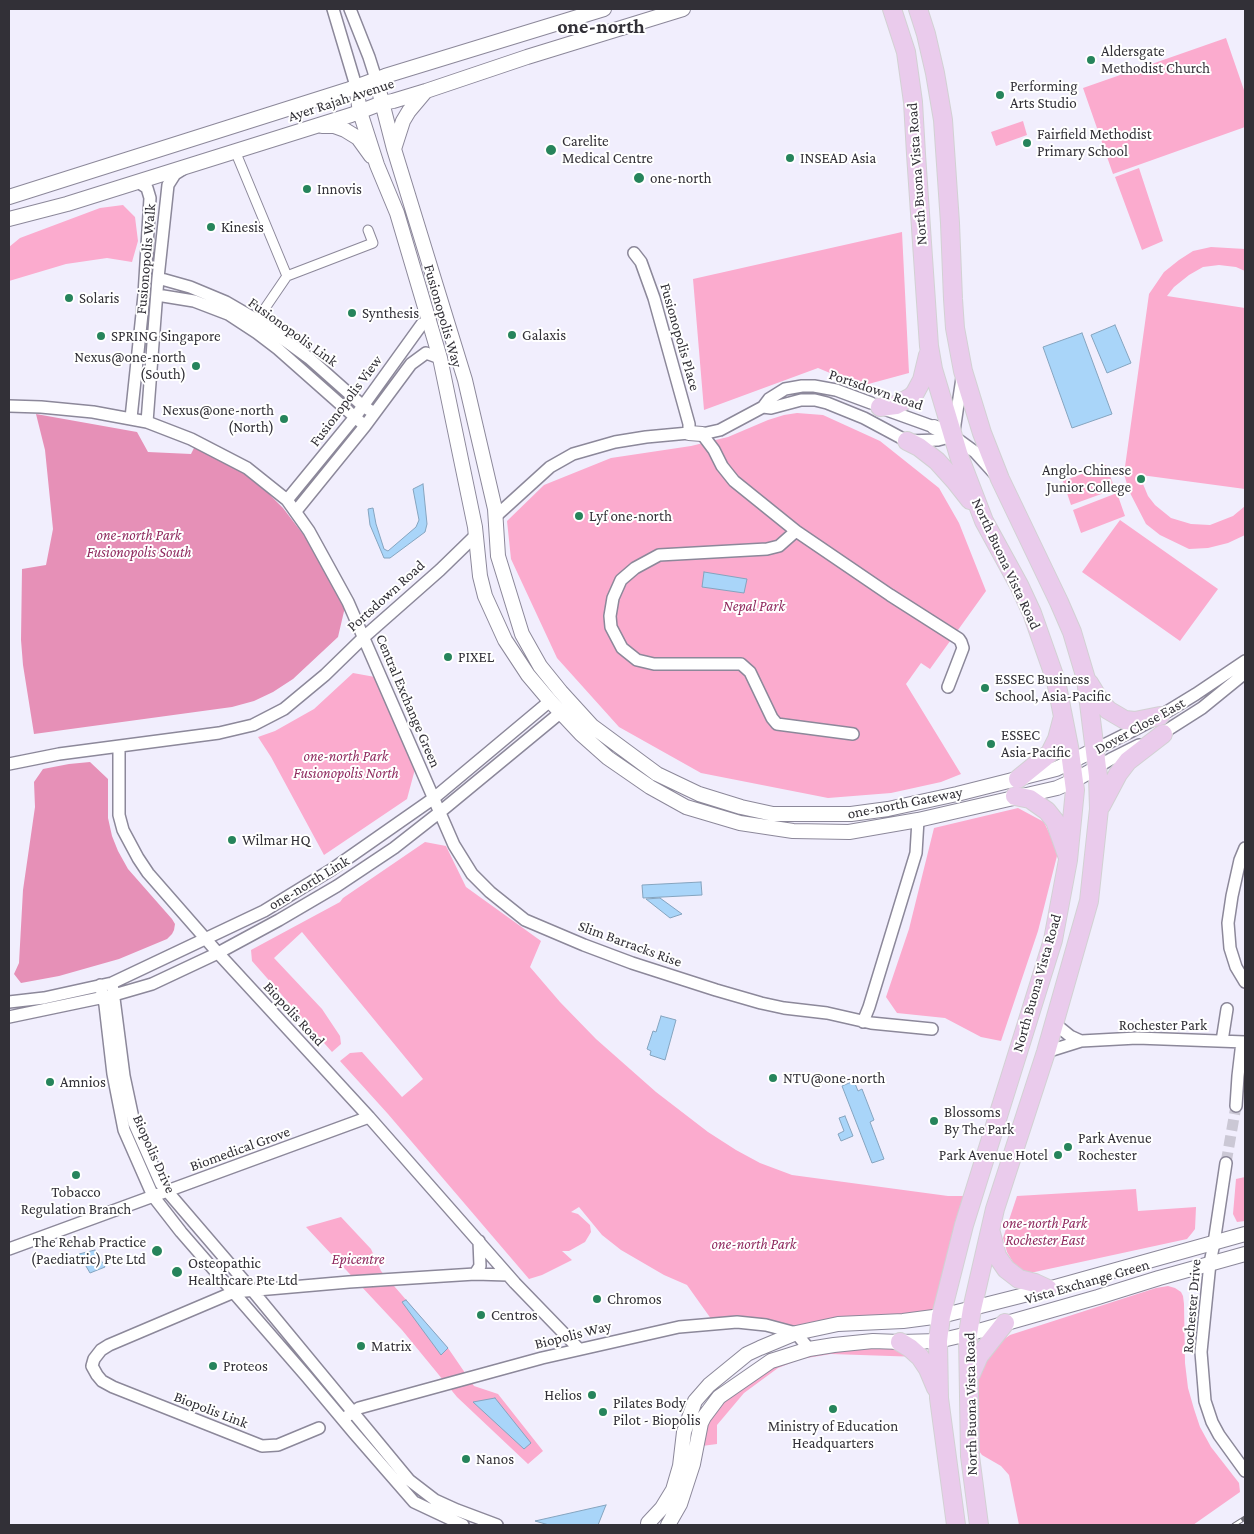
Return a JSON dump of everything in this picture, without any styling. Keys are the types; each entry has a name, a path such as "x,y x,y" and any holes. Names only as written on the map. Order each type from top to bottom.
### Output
{"main road":[{"name":"North Buona Vista Road","path":"892,9 906,52 913,102 929,346 933,369 959,456 984,521 1032,613 1056,682 1076,790 1068,860 1052,940 964,1225 941,1316 938,1341 939,1398 956,1525"},
{"name":"North Buona Vista Road","path":"918,9 935,73 943,119 955,328 963,371 982,433 1000,479 1072,632 1086,679 1098,776 1100,809 1089,901 1046,1052 995,1209 972,1309 968,1334 970,1456 979,1525"},
{"path":"926,34 927,9"},
{"path":"876,405 896,405 915,393 925,373 929,346"},
{"path":"907,441 919,447 946,470 984,521"},
{"path":"1086,679 1100,701 1117,716 1125,720 1135,721 1160,716"},
{"path":"1018,779 1050,753 1057,739 1063,717"},
{"path":"1100,809 1118,774 1128,761 1162,734"},
{"path":"1014,796 1030,799 1047,811 1055,822 1068,860"},
{"path":"990,1227 997,1256 1006,1269 1019,1279 1048,1289"},
{"path":"968,1382 979,1356 1006,1323"},
{"path":"900,1342 916,1352 924,1362 932,1377 939,1398"}],"street":[{"path":"334,9 356,86"},
{"path":"350,9 376,79"},
{"name":"Ayer Rajah Avenue","path":"9,197 394,73 604,9"},
{"name":"Ayer Rajah Avenue","path":"9,219 67,204 138,182 683,9"},
{"path":"369,57 380,67 394,73"},
{"name":"Fusionopolis Way","path":"376,79 394,149 465,380 496,516"},
{"name":"Fusionopolis Way","path":"356,86 360,112 397,213 440,358 476,534"},
{"path":"394,149 403,121 409,110 426,91"},
{"path":"317,126 334,126 358,138 378,165"},
{"path":"238,158 287,276"},
{"name":"Fusionopolis Walk","path":"147,422 158,278 168,185 175,174 187,166"},
{"name":"Fusionopolis Walk","path":"131,418 144,295 150,198 147,188 138,182"},
{"path":"257,320 287,276 374,243 368,230"},
{"name":"Fusionopolis Place","path":"634,253 641,262 654,298 689,424 695,434"},
{"name":"Fusionopolis Link","path":"158,278 190,287 226,302 257,320 309,358 363,406 374,413"},
{"name":"Fusionopolis Link","path":"157,295 194,301 228,314 278,349 365,426"},
{"name":"Fusionopolis View","path":"287,500 355,417 422,324 430,322"},
{"name":"Fusionopolis View","path":"296,512 365,426 411,364 426,353 440,358"},
{"path":"953,436 963,371"},
{"name":"Portsdown Road","path":"9,764 60,754 219,734 253,725 284,709 326,675 364,637 440,570 476,534 550,467 573,454 615,442 720,430 763,406 769,399 785,389 814,386 836,390 934,427 953,436 975,452 1000,479"},
{"name":"Portsdown Road","path":"763,406 771,408 801,400 815,400 864,418 907,441 938,440 953,436"},
{"name":"Central Exchange Green","path":"9,406 94,412 147,422 205,445 247,468 287,500 322,553 364,637 440,812"},
{"path":"714,450 720,430"},
{"path":"695,434 714,450 722,466 734,480 796,531 959,639 963,648 948,687"},
{"name":"one-north Gateway","path":"496,516 498,556 522,634 540,666 592,726 657,774 699,794 772,814 851,814 934,800 1056,769 1094,750"},
{"path":"796,531 779,546 767,549 659,555 635,568 621,580 613,598 610,616 611,627 622,648 637,660 654,664 741,664 750,672 772,718 777,724 853,734"},
{"name":"one-north Gateway","path":"476,534 484,596 505,640 528,675 560,713 608,758 650,787 686,806 740,822 793,831 849,832 918,820 1014,796 1056,788 1096,768"},
{"name":"Dover Close East","path":"1094,750 1160,716 1245,661"},
{"name":"Dover Close East","path":"1096,768 1162,734 1202,708 1245,673"},
{"name":"one-north Link","path":"110,992 206,939 264,911 331,870 434,798 561,692"},
{"name":"one-north Link","path":"9,1017 110,992 152,984 218,953 279,920 394,848 571,704"},
{"name":"Biopolis Road","path":"119,747 119,815 123,830 148,873 218,953 369,1117 508,1275 578,1349"},
{"name":"Slim Barracks Rise","path":"440,812 454,845 472,874 490,892 525,920 632,963 716,990 784,1008 826,1013 863,1022 932,1029"},
{"path":"863,1022 916,853 918,820"},
{"path":"1245,848 1240,860 1228,915 1230,948 1236,967 1245,982"},
{"name":"one-north Link","path":"15,1002 100,985 110,992"},
{"name":"Biopolis Drive","path":"110,992 134,1123 161,1184 252,1290 347,1415"},
{"name":"Biopolis Drive","path":"110,992 113,1074 120,1114 124,1130 153,1196 181,1232 234,1292 347,1415"},
{"path":"1222,1041 1227,1009"},
{"path":"1054,1023 1070,1036 1081,1041"},
{"name":"Rochester Park","path":"1046,1052 1081,1041 1137,1038 1243,1042"},
{"path":"1236,1106 1243,1042"},
{"name":"Biomedical Grove","path":"9,1249 369,1117"},
{"name":"Rochester Drive","path":"1226,1163 1210,1263 1201,1352 1205,1401 1212,1422 1245,1471"},
{"name":"Vista Exchange Green","path":"649,1524 673,1490 680,1466 684,1432 695,1401 710,1385 747,1354 796,1333 838,1324 903,1321 941,1316 972,1309 1245,1234"},
{"path":"475,1274 480,1266 479,1241"},
{"name":"Vista Exchange Green","path":"668,1525 680,1504 704,1417 719,1397 771,1361 809,1349 865,1342 938,1341 1098,1298 1245,1254"},
{"path":"234,1292 475,1274 508,1275"},
{"name":"Biopolis Link","path":"234,1292 109,1345 101,1350 94,1359 92,1366 97,1375 102,1381 113,1387 262,1446 278,1445 318,1428"},
{"name":"Biopolis Way","path":"347,1415 359,1408 578,1349 654,1331 737,1322 766,1325 796,1333"},
{"path":"796,1333 809,1349"},
{"path":"347,1415 414,1502 463,1525"},
{"path":"347,1415 409,1480 423,1492 448,1507 497,1525"}],"green space":[{"path":"1226,38 1245,93 1245,127 1113,174 1083,88"},
{"path":"1023,121 1027,135 996,146 991,132"},
{"path":"1139,168 1163,241 1142,250 1115,177"},
{"path":"123,205 135,217 138,241 132,262 107,258 66,264 9,281 9,247 20,238 100,208"},
{"path":"902,232 909,373 861,386 818,368 704,410 693,279"},
{"path":"1211,247 1245,249 1245,271 1236,267 1219,265 1203,267 1174,287 1167,296 1245,308 1245,489 1141,475 1148,496 1155,505 1171,518 1191,524 1210,525 1233,516 1245,506 1245,535 1228,543 1208,548 1189,549 1160,535 1146,524 1129,491 1124,474 1149,294 1164,272 1179,260 1193,251"},
{"name":"Nepal Park","path":"797,413 823,415 880,441 939,488 959,523 986,591 930,669 921,663 906,684 961,774 941,782 891,793 828,798 701,773 619,727 557,658 511,559 507,521 544,485 611,458 691,446 728,437 768,420"},
{"name":"one-north Park Fusionopolis South","path":"36,414 137,432 148,452 191,454 195,446 244,471 283,508 312,546 345,607 338,637 293,679 254,701 232,707 34,734 21,640 22,569 46,565 53,529 45,450"},
{"path":"1106,465 1115,489 1071,505 1063,481"},
{"path":"1117,493 1125,516 1081,533 1073,510"},
{"path":"1120,520 1218,589 1180,641 1082,572"},
{"name":"one-north Park Fusionopolis North","path":"353,673 375,677 415,769 407,799 324,855 271,757 258,737 275,731 314,709"},
{"path":"90,762 108,779 108,818 118,851 128,869 172,919 175,924 174,930 167,939 119,959 59,976 21,983 14,974 19,963 23,890 35,807 34,782 43,769"},
{"path":"1018,808 1044,822 1058,852 1038,931 1001,1041 981,1037 945,1018 897,1013 886,997 909,929 934,828"},
{"name":"one-north Park","path":"425,842 446,846 466,887 541,941 530,967 560,1002 596,1039 656,1092 708,1132 760,1163 792,1175 948,1196 969,1196 941,1316 796,1333 714,1323 687,1285 664,1275 621,1250 602,1235 579,1207 571,1212 578,1214 590,1225 591,1232 585,1242 569,1251 562,1251 572,1260 542,1275 529,1279 388,1114 340,1061 350,1053 362,1052 402,1097 423,1079 302,932 274,958 322,1009 340,1036 341,1044 332,1052 252,961 251,950 340,902 343,898"},
{"path":"1245,1177 1245,1221 1237,1222 1233,1214 1236,1179"},
{"name":"one-north Park Rochester East","path":"1136,1189 1138,1211 1196,1207 1195,1229 1187,1239 1030,1273 1020,1270 1007,1252 1003,1238 1017,1196"},
{"name":"Epicentre","path":"341,1217 371,1249 381,1271 448,1348 474,1386 498,1394 543,1451 528,1464 457,1397 402,1330 306,1227"},
{"path":"1168,1286 1181,1292 1183,1296 1185,1363 1188,1388 1200,1427 1211,1447 1239,1483 1240,1492 1193,1525 1019,1525 1009,1475 1001,1466 982,1455 976,1447 975,1373 1001,1341 1010,1335 1156,1288"},
{"path":"873,1341 920,1357 831,1354 801,1359 778,1368 744,1393 717,1425 717,1444 687,1448 696,1422 771,1361"}],"water":[{"path":"1115,325 1131,363 1107,373 1091,335"},
{"path":"1082,333 1112,414 1072,428 1043,347"},
{"path":"423,484 427,524 425,532 390,558 384,558 370,525 368,509 373,508 384,549 388,551 416,527 419,520 413,489"},
{"path":"704,572 747,579 744,593 702,587"},
{"path":"701,882 702,895 643,898 642,885"},
{"path":"660,898 682,914 670,918 646,899"},
{"path":"661,1016 676,1020 665,1060 650,1055 651,1051 647,1049 653,1031 656,1032"},
{"path":"854,1081 858,1091 862,1089 874,1120 870,1122 884,1159 872,1163 842,1086"},
{"path":"845,1116 853,1136 841,1141 838,1134 844,1131 839,1118"},
{"path":"95,1250 105,1267 90,1273 79,1254"},
{"path":"406,1300 448,1348 441,1355 402,1302"},
{"path":"495,1398 531,1443 524,1449 473,1402"},
{"path":"606,1505 598,1525 549,1525 535,1521"}],"tunnel":[{"path":"1226,1163 1236,1106"}],"railway":[{"path":"1234,1525 1245,1518"}],"place":[{"name":"Aldersgate Methodist Church","path":"1091,60"},
{"name":"Performing Arts Studio","path":"1000,95"},
{"name":"Fairfield Methodist Primary School","path":"1027,143"},
{"name":"Carelite Medical Centre","path":"551,150"},
{"name":"INSEAD Asia","path":"790,158"},
{"name":"one-north","path":"639,178"},
{"name":"Innovis","path":"307,189"},
{"name":"Kinesis","path":"211,227"},
{"name":"Solaris","path":"69,298"},
{"name":"Synthesis","path":"352,313"},
{"name":"Galaxis","path":"512,335"},
{"name":"SPRING Singapore","path":"101,336"},
{"name":"Nexus@one-north (South)","path":"196,366"},
{"name":"Nexus@one-north (North)","path":"284,419"},
{"name":"Anglo-Chinese Junior College","path":"1141,479"},
{"name":"Lyf one-north","path":"579,516"},
{"name":"PIXEL","path":"448,657"},
{"name":"ESSEC Business School, Asia-Pacific","path":"985,688"},
{"name":"ESSEC Asia-Pacific","path":"991,744"},
{"name":"Wilmar HQ","path":"232,840"},
{"name":"NTU@one-north","path":"773,1078"},
{"name":"Amnios","path":"50,1082"},
{"name":"Blossoms By The Park","path":"934,1121"},
{"name":"Park Avenue Rochester","path":"1068,1147"},
{"name":"Park Avenue Hotel","path":"1058,1155"},
{"name":"Tobacco Regulation Branch","path":"76,1175"},
{"name":"The Rehab Practice (Paediatric) Pte Ltd","path":"157,1251"},
{"name":"Osteopathic Healthcare Pte Ltd","path":"177,1272"},
{"name":"Chromos","path":"597,1299"},
{"name":"Centros","path":"481,1315"},
{"name":"Matrix","path":"361,1346"},
{"name":"Proteos","path":"213,1366"},
{"name":"Helios","path":"592,1395"},
{"name":"Ministry of Education Headquarters","path":"833,1409"},
{"name":"Pilates Body Pilot - Biopolis","path":"603,1412"},
{"name":"Nanos","path":"466,1459"}],"district":[{"name":"one-north","path":"601,27"}]}
